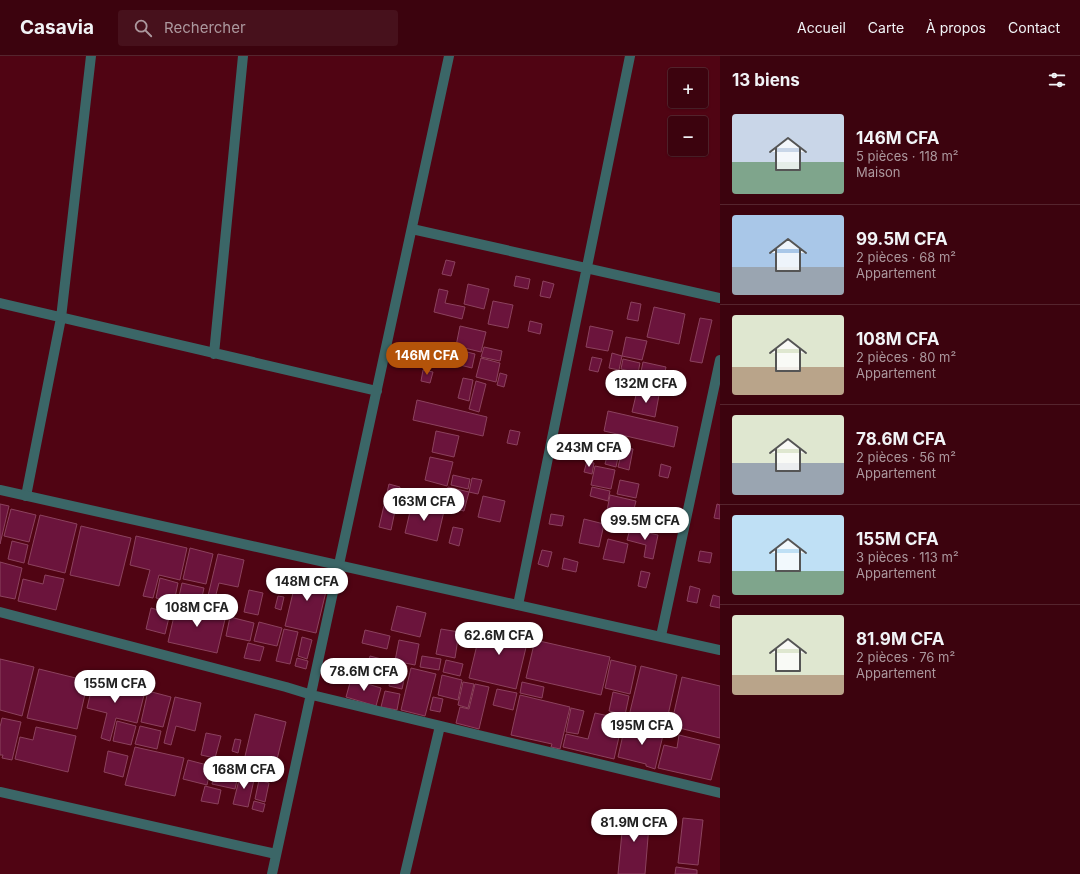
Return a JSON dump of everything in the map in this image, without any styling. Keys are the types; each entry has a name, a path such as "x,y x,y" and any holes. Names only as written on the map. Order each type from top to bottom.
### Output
{"street":[{"path":"26,496 61,318 91,56"},
{"path":"214,354 243,56"},
{"path":"272,874 312,695 449,56"},
{"path":"518,605 630,56"},
{"path":"412,229 720,298"},
{"path":"0,303 214,354 377,390"},
{"path":"661,636 720,360"},
{"path":"0,490 720,650"},
{"path":"0,612 312,695 720,793"},
{"path":"405,874 440,726"},
{"path":"0,792 276,854"}],"building":[{"path":"446,260 455,262 451,276 442,274"},
{"path":"516,276 530,279 528,289 514,286"},
{"path":"543,281 554,284 550,298 540,296"},
{"path":"468,284 489,289 484,309 464,304"},
{"path":"439,289 448,291 445,303 465,307 462,319 434,312"},
{"path":"493,301 513,305 508,328 488,324"},
{"path":"631,302 641,304 638,321 627,319"},
{"path":"654,307 685,314 679,344 647,337"},
{"path":"700,318 712,320 702,363 690,361"},
{"path":"530,321 542,324 540,334 528,331"},
{"path":"460,326 486,332 481,352 456,346"},
{"path":"590,326 613,331 608,351 586,347"},
{"path":"626,337 647,341 642,360 622,356"},
{"path":"484,347 502,351 500,361 481,357"},
{"path":"455,349 475,354 472,368 452,363"},
{"path":"612,353 622,356 619,370 609,368"},
{"path":"592,357 602,359 598,372 589,370"},
{"path":"481,358 500,363 496,382 476,377"},
{"path":"623,359 640,363 638,373 621,369"},
{"path":"643,362 666,367 661,391 638,386"},
{"path":"423,370 433,372 430,383 421,381"},
{"path":"500,373 507,375 504,387 497,385"},
{"path":"463,378 473,380 469,401 458,398"},
{"path":"476,381 486,384 479,412 469,409"},
{"path":"637,391 659,395 655,417 632,412"},
{"path":"417,400 487,417 483,436 413,420"},
{"path":"608,411 678,427 674,447 604,431"},
{"path":"510,430 520,432 517,445 507,443"},
{"path":"436,431 459,436 454,457 432,452"},
{"path":"612,436 622,438 616,467 605,464"},
{"path":"623,447 633,449 629,470 618,467"},
{"path":"430,457 453,462 447,486 425,480"},
{"path":"587,461 594,463 592,474 584,472"},
{"path":"661,464 671,467 668,478 659,476"},
{"path":"595,466 615,470 611,489 591,485"},
{"path":"453,475 470,479 468,489 451,485"},
{"path":"472,478 482,480 478,494 469,492"},
{"path":"620,480 639,484 636,498 617,494"},
{"path":"389,484 400,487 391,530 379,527"},
{"path":"448,487 469,492 464,511 444,506"},
{"path":"592,487 610,491 608,501 590,496"},
{"path":"610,495 636,501 631,521 606,516"},
{"path":"483,496 505,501 500,522 478,517"},
{"path":"412,503 444,511 437,541 405,533"},
{"path":"0,504 9,506 0,544"},
{"path":"717,504 720,505 720,519 714,518"},
{"path":"11,509 36,515 29,542 4,536"},
{"path":"551,514 564,516 562,526 549,524"},
{"path":"40,515 77,524 65,573 28,564"},
{"path":"584,519 604,524 599,547 579,543"},
{"path":"81,526 131,538 119,586 70,575"},
{"path":"453,527 463,529 459,546 449,543"},
{"path":"630,529 658,535 653,559 644,557 646,545 627,540"},
{"path":"136,536 187,548 180,580 159,575 153,598 143,596 150,570 130,565"},
{"path":"608,539 628,544 624,563 603,559"},
{"path":"12,541 28,545 24,563 8,559"},
{"path":"190,548 213,554 206,584 183,579"},
{"path":"542,550 552,552 548,567 538,564"},
{"path":"700,551 712,553 710,563 698,561"},
{"path":"218,554 244,560 238,587 219,583 214,602 207,600"},
{"path":"564,558 578,562 576,572 562,569"},
{"path":"0,562 22,568 15,599 0,596"},
{"path":"641,571 650,573 646,588 638,586"},
{"path":"298,572 329,579 316,633 285,626"},
{"path":"45,575 64,579 56,610 18,601 23,579 43,584"},
{"path":"160,578 178,583 174,602 156,598"},
{"path":"182,583 204,588 200,606 178,601"},
{"path":"690,586 700,589 697,603 687,601"},
{"path":"249,590 263,593 258,615 244,612"},
{"path":"713,595 720,597 720,608 710,606"},
{"path":"278,596 284,597 281,610 275,608"},
{"path":"177,603 226,615 217,653 168,642"},
{"path":"397,606 426,613 420,637 391,630"},
{"path":"151,608 170,613 165,634 146,629"},
{"path":"230,617 254,623 250,641 226,636"},
{"path":"259,622 282,628 277,646 254,641"},
{"path":"482,624 529,635 516,689 469,678"},
{"path":"284,629 298,632 290,664 276,661"},
{"path":"441,629 459,632 455,658 436,654"},
{"path":"365,630 390,636 387,649 362,643"},
{"path":"302,637 312,640 307,659 298,656"},
{"path":"399,640 419,644 415,665 395,661"},
{"path":"535,640 610,657 601,695 526,678"},
{"path":"248,643 264,647 260,661 244,658"},
{"path":"370,656 389,661 383,683 364,679"},
{"path":"422,656 441,659 439,670 420,667"},
{"path":"297,658 308,661 306,669 295,666"},
{"path":"0,659 34,667 22,716 0,710"},
{"path":"446,660 463,664 460,676 443,672"},
{"path":"611,660 636,666 630,694 605,688"},
{"path":"393,664 407,666 402,689 389,686"},
{"path":"641,666 677,675 666,724 629,716"},
{"path":"411,668 436,674 425,716 401,710"},
{"path":"39,669 88,681 77,729 27,718"},
{"path":"442,675 462,680 458,700 438,695"},
{"path":"682,677 720,686 720,738 671,726"},
{"path":"94,679 145,691 137,723 116,718 110,741 101,738 107,713 87,708"},
{"path":"351,679 381,688 376,706 346,697"},
{"path":"463,682 474,684 468,708 458,705"},
{"path":"522,682 544,687 542,698 520,693"},
{"path":"475,684 489,687 479,729 456,723 460,707 469,709"},
{"path":"497,689 517,693 513,710 493,705"},
{"path":"148,691 171,697 163,727 141,722"},
{"path":"385,691 400,694 397,710 381,707"},
{"path":"613,692 629,696 625,715 609,711"},
{"path":"520,695 570,707 560,749 551,747 552,744 511,735"},
{"path":"175,697 201,703 195,731 176,726 171,745 164,743"},
{"path":"433,697 443,699 440,712 430,710"},
{"path":"571,708 584,711 578,734 566,732"},
{"path":"595,713 623,719 614,759 563,747 566,734 588,739"},
{"path":"255,714 286,722 273,776 242,769"},
{"path":"2,718 21,722 12,760 2,758 3,755 0,755 0,727"},
{"path":"117,721 136,726 131,745 113,741"},
{"path":"140,726 161,731 157,749 135,744"},
{"path":"646,726 664,731 655,769 646,766 646,764 618,757 624,730 644,735"},
{"path":"36,727 76,736 68,772 15,759 20,737 33,740"},
{"path":"206,733 221,736 215,758 201,755"},
{"path":"679,735 720,745 711,780 658,768 664,745 677,748"},
{"path":"235,739 241,740 238,753 232,751"},
{"path":"135,747 184,758 175,796 125,785"},
{"path":"108,751 128,756 123,777 104,772"},
{"path":"188,760 211,766 207,785 183,779"},
{"path":"216,766 239,771 235,789 212,784"},
{"path":"241,772 255,775 248,807 233,804"},
{"path":"259,780 269,783 265,802 255,799"},
{"path":"205,786 221,790 218,804 201,801"},
{"path":"254,801 265,804 263,812 252,809"},
{"path":"624,811 650,813 645,874 618,874"},
{"path":"683,818 703,820 698,865 678,863"},
{"path":"676,867 697,870 697,874 675,874"}]}
